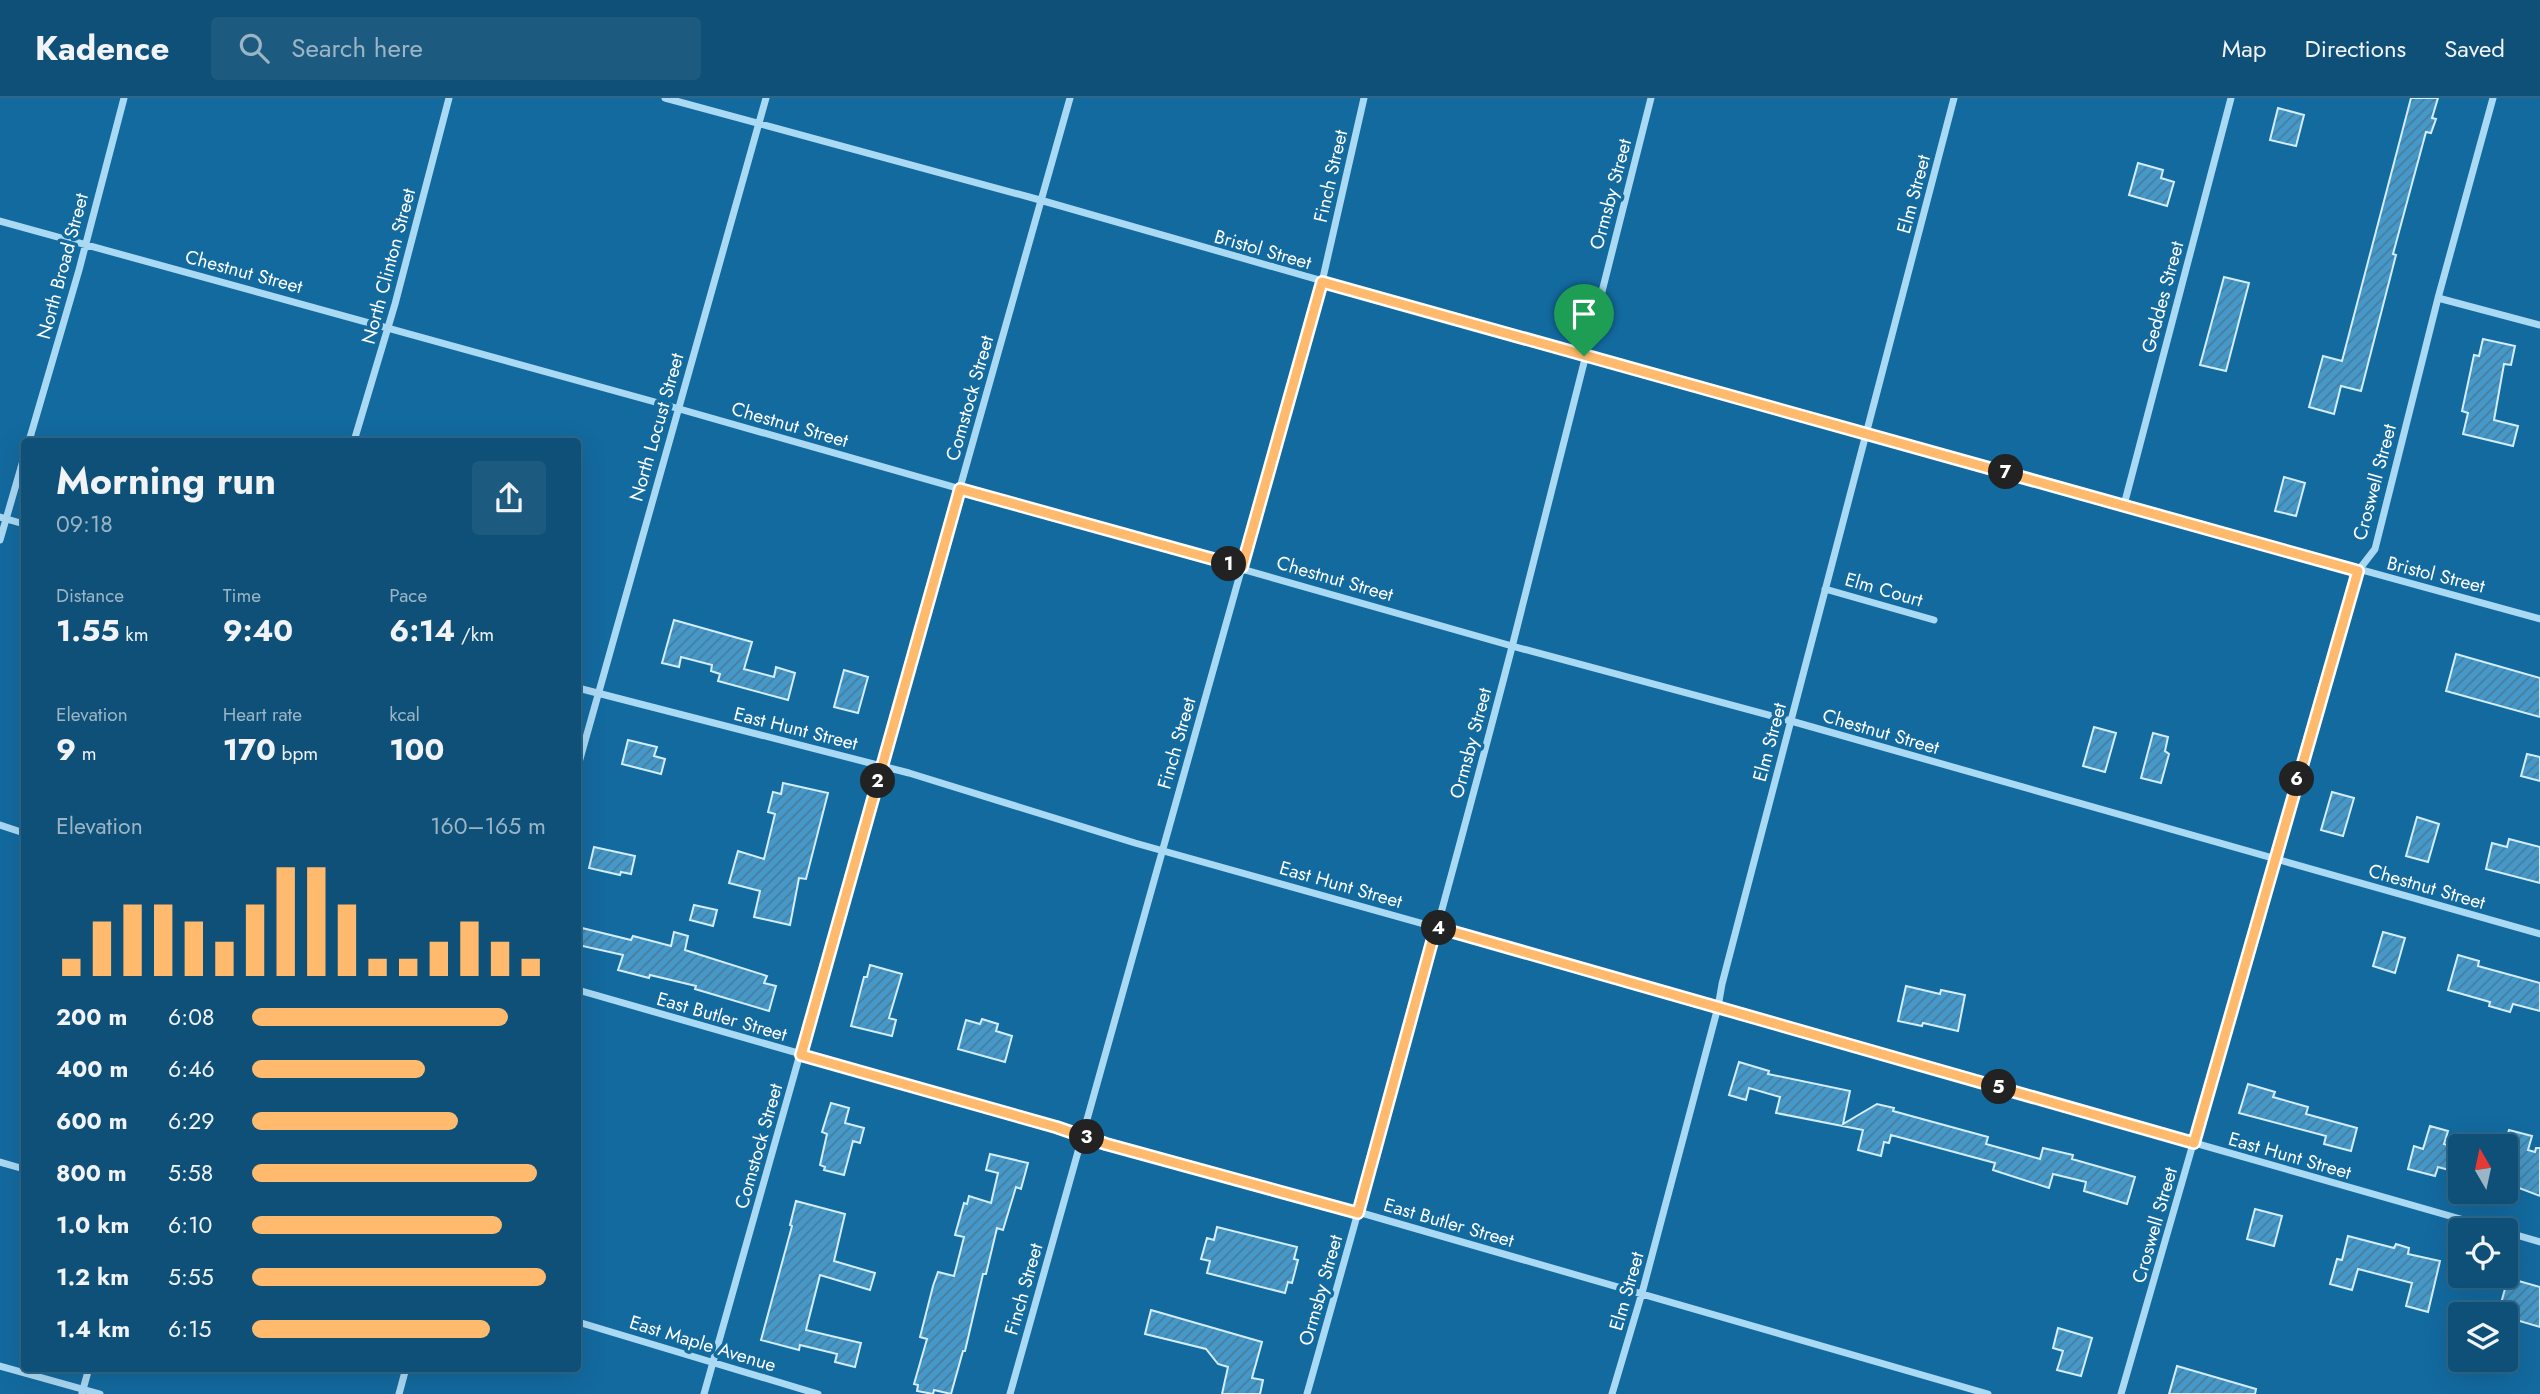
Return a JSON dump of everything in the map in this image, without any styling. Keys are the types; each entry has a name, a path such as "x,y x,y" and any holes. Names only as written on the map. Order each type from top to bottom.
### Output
{"street":[{"name":"North Broad Street","path":"30,438 124,98"},
{"name":"North Clinton Street","path":"355,438 388,328 449,98"},
{"name":"Bristol Street","path":"665,98 1041,200 1584,356 2540,619"},
{"name":"North Locust Street","path":"581,755 766,98"},
{"name":"Comstock Street","path":"704,1394 1070,98"},
{"name":"Finch Street","path":"1010,1394 1322,282 1364,98"},
{"name":"Ormsby Street","path":"1307,1394 1512,646 1651,98"},
{"name":"Elm Street","path":"1612,1394 1642,1293 1718,1007 1954,98"},
{"name":"Geddes Street","path":"2124,505 2231,98"},
{"name":"Croswell Street","path":"2121,1394 2358,571 2375,549 2438,298 2493,98"},
{"name":"Chestnut Street","path":"0,221 1242,567 1512,646 1791,721 2540,934"},
{"path":"2438,298 2540,325"},
{"path":"0,540 3,517 21,466"},
{"path":"3,517 21,523"},
{"name":"Elm Court","path":"1825,589 1934,620"},
{"name":"East Hunt Street","path":"581,689 883,766 1162,850 2457,1218"},
{"path":"0,825 21,832"},
{"name":"East Butler Street","path":"581,991 1988,1394"},
{"path":"0,1162 21,1167"},
{"path":"2518,1236 2540,1242"},
{"name":"East Maple Avenue","path":"581,1323 818,1394"},
{"path":"0,1366 83,1392 100,1394"},
{"path":"83,1392 88,1372"},
{"path":"399,1394 405,1372"}],"building":[{"path":"2411,98 2438,98 2432,118 2436,119 2431,133 2426,132 2393,254 2396,255 2361,391 2341,386 2334,414 2309,407 2323,356 2342,361"},
{"path":"2278,108 2304,115 2296,146 2270,140"},
{"path":"2138,163 2163,170 2161,178 2174,182 2167,206 2129,195"},
{"path":"2224,277 2249,283 2226,371 2200,365"},
{"path":"2483,339 2515,346 2511,365 2504,364 2494,420 2518,426 2513,446 2463,434 2468,413 2462,411 2474,355 2479,356"},
{"path":"2284,477 2305,483 2296,516 2275,511"},
{"path":"674,620 752,642 744,669 774,677 776,667 795,673 788,700 718,681 720,674 711,671 712,665 681,657 679,667 662,663"},
{"path":"2456,654 2540,678 2540,717 2446,691"},
{"path":"844,670 868,677 858,713 834,707"},
{"path":"2094,727 2116,733 2105,772 2083,766"},
{"path":"2153,733 2168,737 2165,751 2169,754 2161,783 2141,778"},
{"path":"628,740 657,747 654,756 665,759 661,774 622,764"},
{"path":"2527,754 2540,757 2540,781 2521,776"},
{"path":"783,783 828,793 806,879 799,878 790,925 754,917 760,891 729,883 738,851 764,859 775,814 768,812 773,792 781,794"},
{"path":"2332,792 2354,798 2343,836 2321,830"},
{"path":"2417,817 2439,824 2428,862 2406,856"},
{"path":"2509,839 2540,847 2540,883 2486,869 2492,843 2507,847"},
{"path":"594,847 635,856 631,874 621,872 620,875 589,868"},
{"path":"694,905 717,910 713,926 690,920"},
{"path":"581,928 631,940 633,936 671,946 674,932 688,936 685,950 767,976 764,983 776,986 769,1011 695,989 696,986 618,970 623,955 581,946"},
{"path":"2383,932 2405,938 2395,973 2373,966"},
{"path":"2458,955 2479,961 2478,966 2540,983 2540,1011 2513,1004 2510,1012 2489,1006 2490,1002 2448,990"},
{"path":"870,965 902,974 889,1018 896,1020 892,1036 851,1026 864,977 867,977"},
{"path":"1906,986 1940,994 1941,990 1965,995 1958,1031 1923,1023 1922,1026 1898,1021"},
{"path":"982,1019 998,1024 996,1031 1012,1036 1005,1062 958,1049 966,1020 980,1024"},
{"path":"1739,1062 1769,1071 1768,1074 1850,1091 1843,1124 1877,1104 1894,1108 1893,1111 1988,1137 1986,1144 2040,1159 2043,1148 2073,1155 2072,1159 2135,1177 2127,1204 2084,1191 2086,1182 2053,1174 2049,1188 1993,1170 1995,1163 1891,1135 1889,1143 1884,1142 1881,1156 1858,1150 1863,1130 1776,1113 1780,1097 1749,1088 1746,1100 1729,1095"},
{"path":"2248,1084 2275,1092 2273,1097 2308,1107 2306,1114 2357,1128 2351,1151 2324,1144 2326,1136 2239,1113"},
{"path":"831,1103 849,1108 845,1123 864,1128 860,1143 853,1141 844,1175 824,1170 825,1167 820,1165 827,1134 822,1132"},
{"path":"2430,1126 2448,1131 2444,1144 2448,1145 2448,1170 2438,1167 2435,1176 2408,1169 2414,1146 2423,1149"},
{"path":"2509,1130 2532,1136 2528,1150 2535,1152 2536,1148 2540,1148 2540,1196 2518,1188 2518,1134 2508,1134"},
{"path":"990,1154 1028,1163 1021,1189 1016,1187 1003,1230 997,1228 951,1394 934,1390 933,1394 917,1391 918,1385 914,1384 927,1339 920,1337 933,1286 938,1272 954,1276 964,1237 955,1235 964,1203 967,1204 969,1196 991,1203 998,1173 986,1170"},
{"path":"796,1201 845,1214 834,1261 875,1273 870,1290 820,1275 806,1330 861,1343 855,1367 835,1362 837,1354 800,1345 799,1350 761,1340 792,1226 790,1225"},
{"path":"2255,1209 2282,1216 2274,1246 2247,1239"},
{"path":"1217,1227 1297,1247 1294,1259 1298,1260 1292,1283 1288,1282 1285,1293 1207,1273 1210,1261 1201,1259 1207,1238 1214,1240"},
{"path":"2348,1236 2394,1248 2396,1244 2409,1248 2408,1254 2440,1261 2428,1312 2406,1306 2412,1283 2358,1269 2352,1290 2330,1284 2337,1259 2342,1260"},
{"path":"2518,1281 2540,1287 2540,1327 2518,1321 2518,1302 2501,1302 2505,1288 2518,1288"},
{"path":"1151,1310 1262,1342 1252,1378 1263,1380 1260,1394 1222,1394 1228,1367 1218,1364 1206,1349 1145,1334"},
{"path":"2058,1328 2092,1338 2081,1376 2057,1370 2063,1351 2053,1348"},
{"path":"2177,1366 2256,1389 2255,1394 2169,1394"}],"route":[{"path":"1322,282 1584,356 2358,571 2194,1143 1436,927 1358,1213 1106,1144 1056,1127 801,1055 960,489 1242,567 1322,282"}]}
